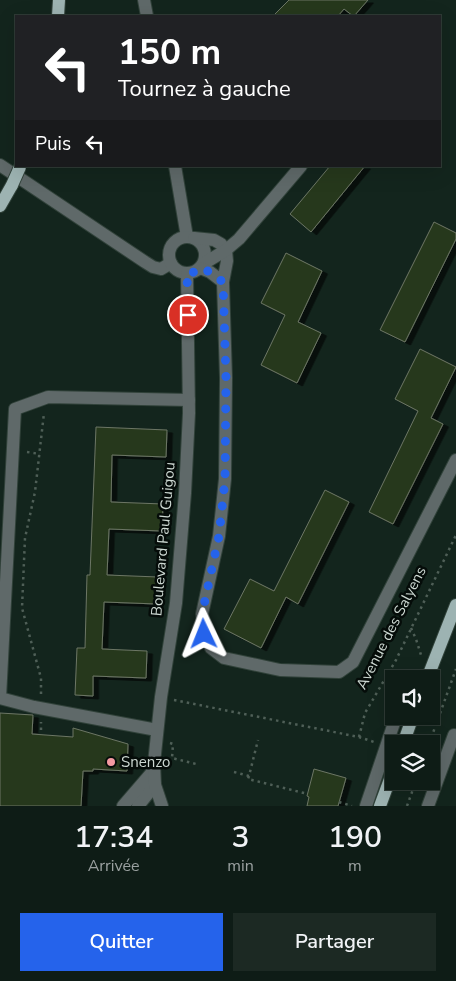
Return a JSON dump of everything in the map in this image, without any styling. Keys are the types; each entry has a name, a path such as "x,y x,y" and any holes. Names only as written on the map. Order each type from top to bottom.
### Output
{"main road":[{"path":"58,15 59,0"},
{"path":"0,206 20,167"},
{"path":"430,670 456,605"},
{"path":"380,806 386,790"}],"street":[{"path":"144,0 147,15"},
{"path":"0,165 153,267 161,269 171,264"},
{"path":"175,167 190,237"},
{"path":"300,167 239,239 226,250 192,273 178,271 171,264 169,258 170,251 176,241 181,238 190,237 214,240 226,250 228,261 223,282 226,378 225,480 219,536 202,614 204,634 211,648 224,658 280,670 339,672 354,662 456,460"},
{"path":"190,237 199,241 206,252 202,266"},
{"path":"202,266 223,282"},
{"name":"Boulevard Paul Guigou","path":"162,806 156,785 154,763 161,697 177,594 185,493 188,400 187,273"},
{"path":"156,736 0,698 15,408 48,397 188,400"},
{"path":"366,806 393,725"},
{"path":"433,803 454,735"},
{"path":"123,806 154,770"},
{"path":"138,806 156,785"}],"path":[{"path":"41,730 38,708 41,678 22,608 25,538 35,492 44,414 48,397"},
{"name":"Avenue des Salyens","path":"359,737 365,713 396,660 456,535"},
{"path":"411,628 422,660 432,664"},
{"path":"432,735 456,669"},
{"path":"161,697 359,737 376,743"},
{"path":"156,736 173,744 172,758 196,764"},
{"path":"258,740 248,779 308,794"},
{"path":"234,772 249,776"},
{"path":"407,806 413,790"},
{"path":"339,802 352,806"}],"building":[{"path":"289,0 368,0 355,15 352,15 344,9 339,15 274,15"},
{"path":"329,167 364,167 311,232 290,214"},
{"path":"434,222 456,233 456,239 405,342 380,330"},
{"path":"286,253 322,271 298,322 321,333 297,383 261,365 285,315 261,303"},
{"path":"420,349 456,367 431,418 443,424 393,524 369,512 418,411 395,399"},
{"path":"96,427 167,430 166,457 112,455 111,502 163,504 162,531 109,529 107,575 158,577 157,604 104,602 102,649 147,651 146,678 93,676 93,696 75,695 77,648 85,648 87,575 90,575"},
{"path":"325,490 349,502 298,604 286,597 261,648 224,629 250,579 274,591"},
{"path":"0,713 33,715 32,734 73,737 73,728 128,744 127,771 93,769 93,771 83,771 81,806 0,806"},
{"path":"314,769 346,778 338,806 307,806 309,797 307,796"}],"place":[{"name":"Snenzo","path":"111,762"}],"route":[{"path":"188,315 187,273 192,273 200,268 210,272 223,282 226,378 225,480 219,536 202,614 204,634"}]}
